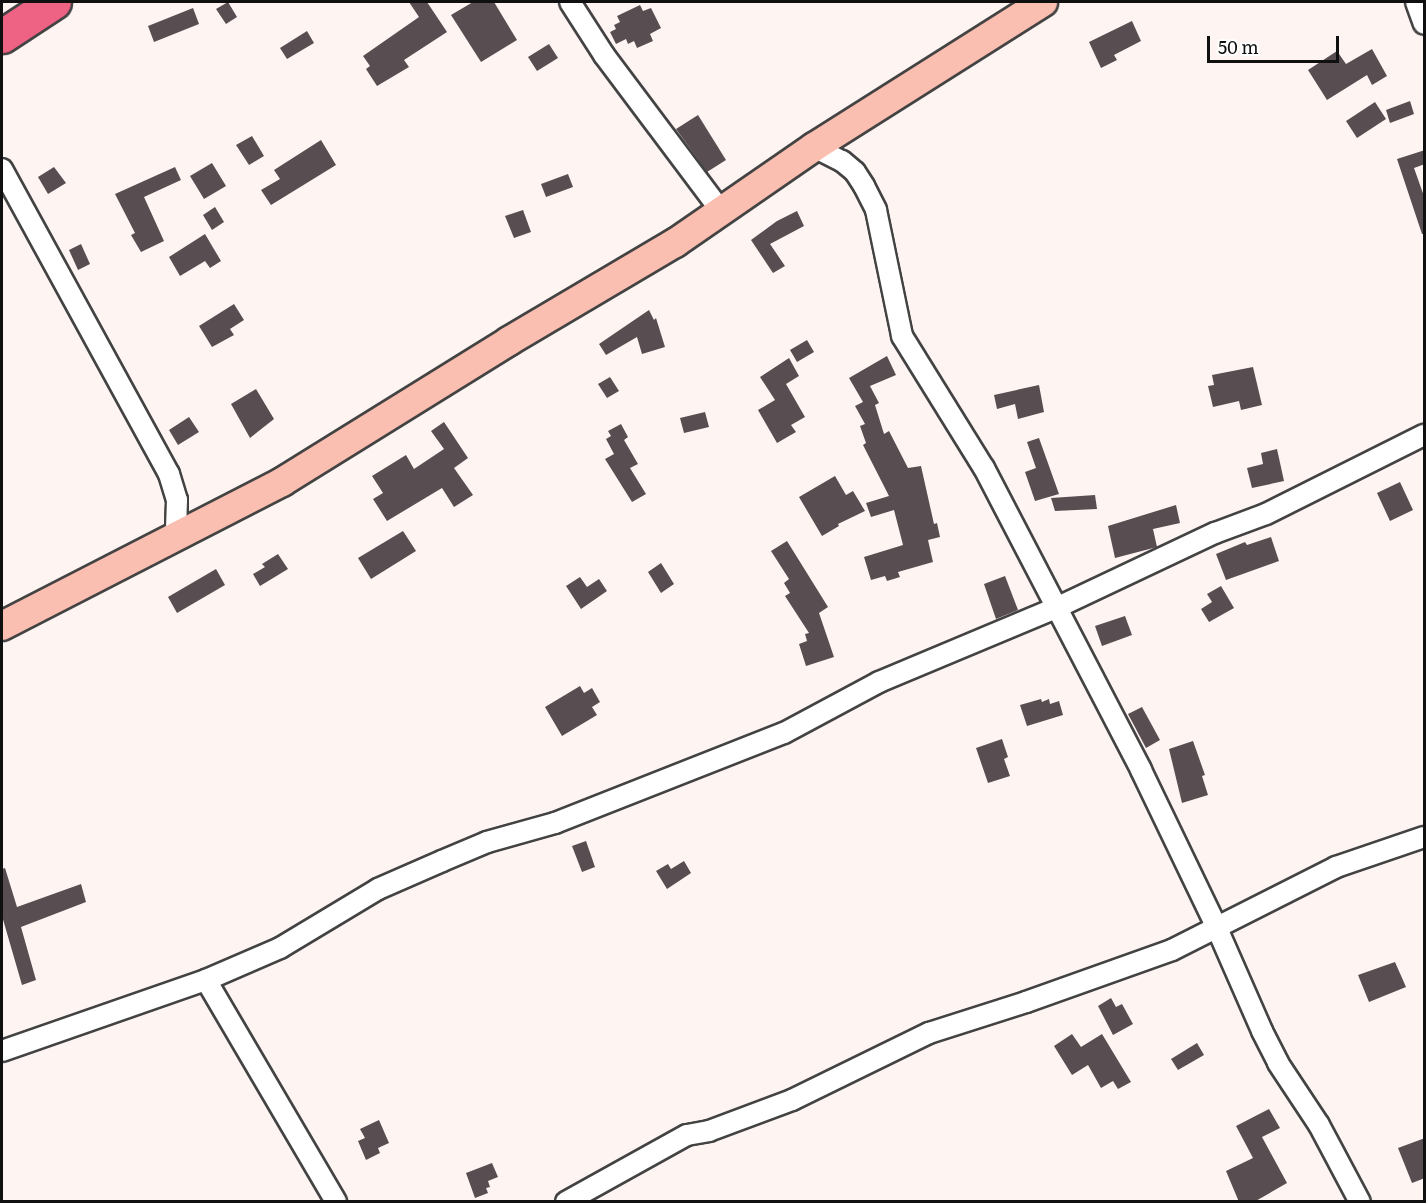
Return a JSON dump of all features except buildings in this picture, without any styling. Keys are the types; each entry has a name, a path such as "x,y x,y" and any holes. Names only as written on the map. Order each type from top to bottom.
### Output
{"highway":[{"path":"2,36 54,2"}],"street":[{"path":"2,626 282,482 509,341 675,243 814,147 1044,2"},
{"path":"1416,2 1425,24"},
{"path":"574,4 604,56 721,211"},
{"path":"814,147 842,161 855,172 864,186 876,210 902,336 984,468 1141,770 1216,926 1252,1011 1278,1063 1319,1125 1360,1202"},
{"path":"2,169 169,474 177,500 176,538"},
{"path":"2,1051 207,980 280,948 360,899 487,842 555,822 784,732 879,682 1056,608 1215,533 1266,514 1425,435"},
{"path":"566,1202 687,1135 709,1131 792,1100 929,1033 1172,950 1336,867 1425,837"},
{"path":"207,980 336,1202"}]}
